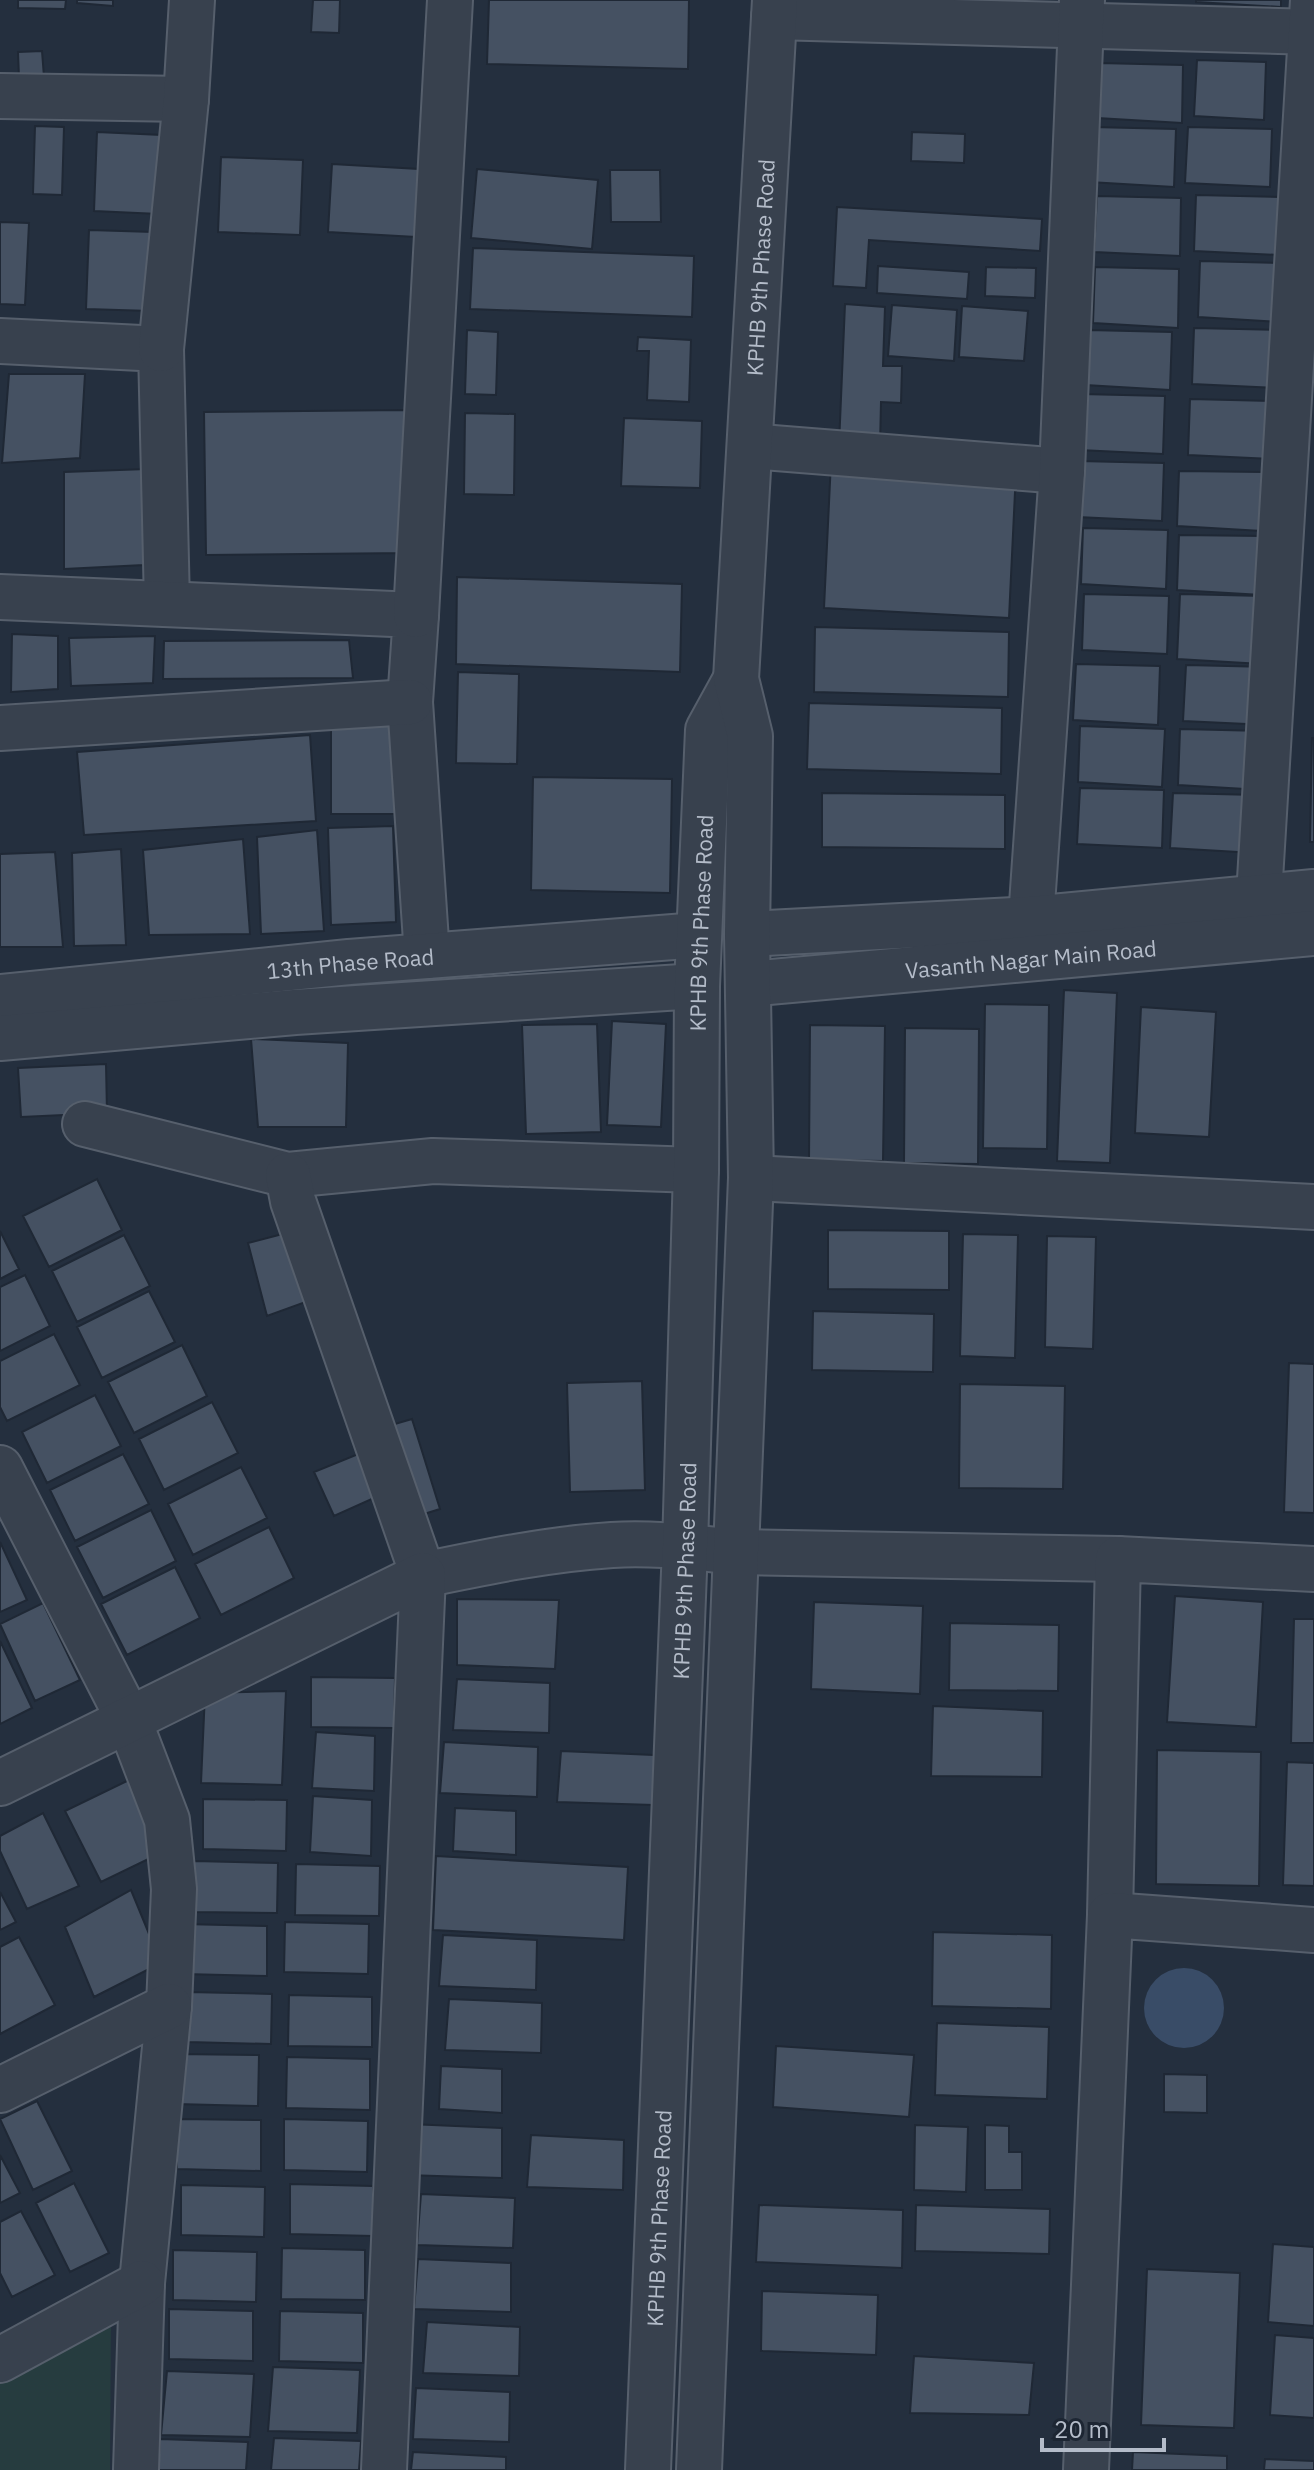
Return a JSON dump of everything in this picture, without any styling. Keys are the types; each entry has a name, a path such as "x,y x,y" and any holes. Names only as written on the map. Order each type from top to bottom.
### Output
{"street":[{"path":"167,604 161,349 186,99 192,0"},
{"path":"427,956 410,702 450,0"},
{"path":"774,8 1082,13 1312,21 1259,896"},
{"name":"KPHB 9th Phase Road","path":"699,2470 751,1178 747,934 750,736 736,679 774,8"},
{"path":"1031,919 1062,471 1082,13"},
{"path":"0,96 186,99"},
{"path":"0,341 161,349"},
{"path":"750,446 1062,471"},
{"path":"0,597 416,615"},
{"name":"KPHB 9th Phase Road","path":"648,2470 685,1547 696,1170 697,986 705,787 708,730 736,679"},
{"path":"0,728 410,702"},
{"path":"705,787 749,789"},
{"name":"Vasanth Nagar Main Road","path":"747,934 1031,919 1314,892"},
{"name":"Vasanth Nagar Main Road","path":"748,984 1314,933"},
{"name":"13th Phase Road","path":"0,997 427,956 699,935"},
{"name":"13th Phase Road","path":"0,1038 295,1012 697,986"},
{"path":"85,1124 288,1175 433,1161 696,1170"},
{"path":"288,1175 293,1201 423,1575 384,2470"},
{"path":"751,1178 1314,1207"},
{"path":"0,1468 128,1718 167,1820 174,1889 169,2006 142,2283 136,2470"},
{"path":"0,1783 423,1575 495,1560 614,1544 736,1552 1118,1559 1314,1569"},
{"path":"1086,2470 1110,1915 1118,1559"},
{"path":"1110,1915 1314,1930"},
{"path":"0,2090 169,2006"},
{"path":"0,2360 142,2283"}],"green space":[{"path":"111,2327 110,2470 0,2470 0,2383"}],"water":[{"path":"1184,1968 1199,1971 1212,1980 1221,1993 1224,2008 1221,2023 1212,2036 1199,2045 1184,2048 1169,2045 1156,2036 1147,2023 1144,2008 1147,1993 1156,1980 1169,1971"}],"building":[{"path":"18,0 66,0 65,9 18,8"},
{"path":"77,0 113,0 113,6 77,3"},
{"path":"313,0 340,0 339,33 311,32"},
{"path":"489,0 689,0 688,69 487,64"},
{"path":"1281,0 1281,7 1196,2"},
{"path":"42,51 44,77 19,78 18,52"},
{"path":"1197,60 1266,62 1264,120 1194,116"},
{"path":"1099,63 1183,65 1182,123 1097,118"},
{"path":"35,126 64,127 62,195 33,194"},
{"path":"1092,127 1176,129 1174,187 1089,182"},
{"path":"1188,127 1272,129 1270,187 1185,183"},
{"path":"97,132 162,135 159,214 94,211"},
{"path":"912,132 965,134 964,163 911,161"},
{"path":"221,157 303,160 300,235 218,232"},
{"path":"332,164 419,169 416,237 328,232"},
{"path":"477,169 598,180 592,249 471,238"},
{"path":"610,170 660,170 661,222 611,222"},
{"path":"1196,195 1281,197 1279,255 1194,251"},
{"path":"1097,196 1181,198 1180,256 1094,252"},
{"path":"837,207 1042,219 1040,251 869,240 866,288 833,286"},
{"path":"0,222 29,223 25,305 0,304"},
{"path":"89,230 154,232 151,311 86,309"},
{"path":"473,248 694,256 692,317 470,309"},
{"path":"1200,261 1284,263 1282,322 1198,317"},
{"path":"878,266 969,272 967,299 877,293"},
{"path":"986,267 1036,268 1035,298 985,296"},
{"path":"1095,267 1179,269 1178,328 1093,323"},
{"path":"845,304 885,307 883,366 902,366 901,403 881,402 880,447 839,445"},
{"path":"892,305 957,310 954,361 888,356"},
{"path":"962,306 1028,311 1024,361 959,357"},
{"path":"1194,328 1279,330 1277,388 1192,384"},
{"path":"467,330 498,332 496,395 465,394"},
{"path":"1088,330 1172,332 1170,390 1085,385"},
{"path":"638,337 691,340 689,402 647,400 649,351 637,351"},
{"path":"9,374 85,374 80,458 2,463"},
{"path":"1081,394 1165,396 1163,454 1079,450"},
{"path":"1190,399 1274,401 1273,459 1188,455"},
{"path":"407,410 409,553 206,555 204,412"},
{"path":"465,413 515,414 514,495 464,494"},
{"path":"624,418 702,421 700,488 621,486"},
{"path":"831,461 1016,471 1009,618 824,608"},
{"path":"1079,461 1164,463 1162,521 1077,517"},
{"path":"147,469 144,565 64,569 64,472"},
{"path":"1179,471 1264,472 1262,531 1177,526"},
{"path":"1083,528 1168,530 1166,589 1081,584"},
{"path":"1179,535 1263,536 1262,595 1177,590"},
{"path":"457,577 682,584 680,672 456,664"},
{"path":"1084,594 1169,596 1167,654 1082,650"},
{"path":"1180,594 1264,596 1262,664 1177,659"},
{"path":"815,627 1009,632 1008,697 814,692"},
{"path":"12,634 58,636 58,689 11,692"},
{"path":"155,636 153,683 71,686 69,638"},
{"path":"349,640 353,678 163,679 164,641"},
{"path":"1076,664 1160,666 1158,725 1073,720"},
{"path":"1186,665 1270,667 1268,725 1183,721"},
{"path":"458,672 519,674 517,764 456,763"},
{"path":"809,703 1002,708 1001,774 807,769"},
{"path":"394,723 396,814 331,814 331,728"},
{"path":"1080,726 1165,729 1162,787 1078,782"},
{"path":"1180,729 1264,731 1262,790 1178,785"},
{"path":"310,735 316,821 84,835 77,752"},
{"path":"1312,738 1314,842 1310,842"},
{"path":"533,777 672,779 670,893 531,890"},
{"path":"1080,788 1164,790 1162,848 1077,844"},
{"path":"822,793 1005,795 1005,849 822,847"},
{"path":"1173,793 1257,795 1255,853 1170,848"},
{"path":"393,826 396,922 331,925 328,828"},
{"path":"317,830 324,931 261,934 257,837"},
{"path":"243,839 250,934 149,935 143,850"},
{"path":"121,849 126,945 74,946 72,853"},
{"path":"55,852 63,947 0,947 0,854"},
{"path":"1064,990 1117,993 1110,1163 1057,1161"},
{"path":"985,1004 1049,1005 1047,1149 983,1148"},
{"path":"1141,1007 1216,1012 1209,1137 1135,1133"},
{"path":"612,1021 666,1024 661,1127 607,1125"},
{"path":"597,1024 601,1132 526,1134 522,1025"},
{"path":"810,1025 885,1026 883,1161 809,1160"},
{"path":"905,1028 979,1029 978,1164 904,1163"},
{"path":"251,1039 348,1043 346,1127 258,1127"},
{"path":"106,1064 107,1113 21,1117 18,1068"},
{"path":"97,1179 122,1230 49,1267 23,1216"},
{"path":"828,1230 949,1231 949,1290 828,1289"},
{"path":"0,1231 19,1269 0,1279"},
{"path":"294,1231 314,1299 267,1316 248,1243"},
{"path":"963,1234 1018,1235 1015,1358 960,1356"},
{"path":"124,1235 150,1286 77,1322 52,1271"},
{"path":"1047,1236 1096,1237 1093,1349 1045,1347"},
{"path":"25,1275 50,1326 0,1351 0,1287"},
{"path":"149,1291 175,1342 102,1378 77,1327"},
{"path":"813,1311 934,1314 933,1372 812,1370"},
{"path":"54,1334 80,1385 7,1421 0,1407 0,1361"},
{"path":"182,1345 207,1396 134,1433 108,1382"},
{"path":"1289,1363 1314,1364 1314,1513 1284,1512"},
{"path":"642,1381 645,1490 570,1492 567,1383"},
{"path":"960,1384 1065,1386 1063,1489 959,1488"},
{"path":"95,1395 121,1446 47,1483 22,1432"},
{"path":"212,1402 238,1453 164,1490 139,1439"},
{"path":"412,1419 440,1509 408,1519 381,1428"},
{"path":"368,1450 383,1494 334,1516 314,1472"},
{"path":"123,1454 149,1504 75,1541 50,1490"},
{"path":"241,1467 267,1518 193,1555 168,1504"},
{"path":"151,1510 176,1561 103,1598 77,1547"},
{"path":"269,1527 294,1578 221,1615 195,1564"},
{"path":"0,1542 27,1600 0,1612"},
{"path":"175,1567 200,1618 127,1655 101,1604"},
{"path":"1175,1596 1263,1602 1256,1727 1167,1722"},
{"path":"457,1599 559,1600 555,1669 457,1665"},
{"path":"814,1602 923,1606 920,1694 811,1689"},
{"path":"43,1603 80,1680 35,1701 0,1624"},
{"path":"1294,1619 1314,1619 1314,1743 1291,1743"},
{"path":"950,1623 1059,1625 1058,1691 949,1690"},
{"path":"0,1641 32,1708 0,1724"},
{"path":"311,1677 395,1678 394,1728 311,1727"},
{"path":"457,1679 550,1683 549,1733 453,1730"},
{"path":"286,1691 282,1785 201,1783 205,1693"},
{"path":"933,1706 1043,1711 1042,1777 931,1776"},
{"path":"316,1732 375,1736 374,1791 312,1788"},
{"path":"444,1742 538,1747 537,1797 440,1793"},
{"path":"1157,1750 1261,1752 1259,1886 1156,1884"},
{"path":"561,1751 654,1755 654,1805 557,1802"},
{"path":"1287,1762 1314,1763 1314,1886 1283,1885"},
{"path":"133,1778 165,1851 101,1882 65,1811"},
{"path":"313,1796 372,1800 371,1856 310,1852"},
{"path":"203,1799 287,1800 286,1851 203,1849"},
{"path":"455,1808 516,1811 516,1855 453,1851"},
{"path":"43,1813 79,1886 27,1909 0,1851 0,1836"},
{"path":"436,1856 628,1867 624,1940 433,1930"},
{"path":"194,1861 278,1863 277,1913 194,1912"},
{"path":"296,1864 380,1866 379,1916 295,1915"},
{"path":"131,1890 161,1963 94,1997 65,1927"},
{"path":"0,1892 16,1922 0,1930"},
{"path":"285,1922 369,1924 368,1974 284,1972"},
{"path":"183,1924 267,1926 267,1976 183,1974"},
{"path":"933,1932 1052,1935 1051,2009 932,2006"},
{"path":"443,1935 537,1940 536,1990 439,1986"},
{"path":"19,1937 55,2005 0,2034 0,1947"},
{"path":"188,1992 272,1994 271,2044 187,2042"},
{"path":"289,1995 372,1997 372,2047 288,2046"},
{"path":"449,1999 542,2003 541,2053 445,2050"},
{"path":"937,2023 1049,2027 1047,2099 935,2095"},
{"path":"776,2046 914,2055 909,2117 773,2107"},
{"path":"176,2054 259,2055 258,2106 175,2104"},
{"path":"287,2057 370,2059 370,2110 286,2108"},
{"path":"441,2066 502,2069 502,2113 439,2109"},
{"path":"1164,2074 1207,2075 1207,2113 1164,2112"},
{"path":"37,2101 72,2171 33,2190 0,2119"},
{"path":"177,2119 261,2120 261,2171 177,2169"},
{"path":"284,2119 368,2121 367,2172 284,2170"},
{"path":"409,2124 502,2128 502,2178 405,2175"},
{"path":"915,2125 968,2127 966,2192 914,2190"},
{"path":"985,2125 1009,2126 1009,2152 1022,2152 1022,2190 985,2190"},
{"path":"531,2135 624,2140 623,2190 527,2187"},
{"path":"0,2155 20,2193 0,2203"},
{"path":"74,2183 109,2253 70,2272 36,2203"},
{"path":"290,2184 373,2186 373,2236 290,2234"},
{"path":"181,2185 265,2187 264,2237 181,2235"},
{"path":"421,2194 515,2198 513,2248 417,2245"},
{"path":"759,2205 903,2210 902,2268 756,2262"},
{"path":"916,2205 1050,2209 1049,2254 915,2251"},
{"path":"21,2211 55,2275 12,2297 0,2273 0,2222"},
{"path":"1273,2244 1314,2247 1314,2326 1268,2322"},
{"path":"282,2248 365,2250 365,2300 281,2299"},
{"path":"173,2250 257,2252 256,2302 173,2300"},
{"path":"418,2259 511,2263 511,2312 414,2309"},
{"path":"1147,2269 1240,2273 1234,2428 1141,2425"},
{"path":"762,2291 878,2295 876,2355 761,2351"},
{"path":"169,2309 253,2311 253,2361 169,2359"},
{"path":"280,2311 363,2313 363,2363 279,2361"},
{"path":"427,2322 520,2327 519,2376 423,2373"},
{"path":"1275,2335 1314,2338 1314,2418 1270,2415"},
{"path":"914,2356 1034,2363 1029,2415 910,2413"},
{"path":"273,2367 360,2370 357,2433 268,2431"},
{"path":"167,2371 254,2374 250,2437 161,2435"},
{"path":"416,2388 510,2392 509,2442 413,2439"},
{"path":"274,2438 361,2441 359,2470 271,2470"},
{"path":"160,2439 248,2442 246,2470 158,2470"},
{"path":"413,2452 506,2457 506,2470 411,2470"},
{"path":"1133,2452 1227,2456 1227,2470 1132,2470"},
{"path":"1265,2459 1314,2461 1314,2470 1264,2470"}]}
